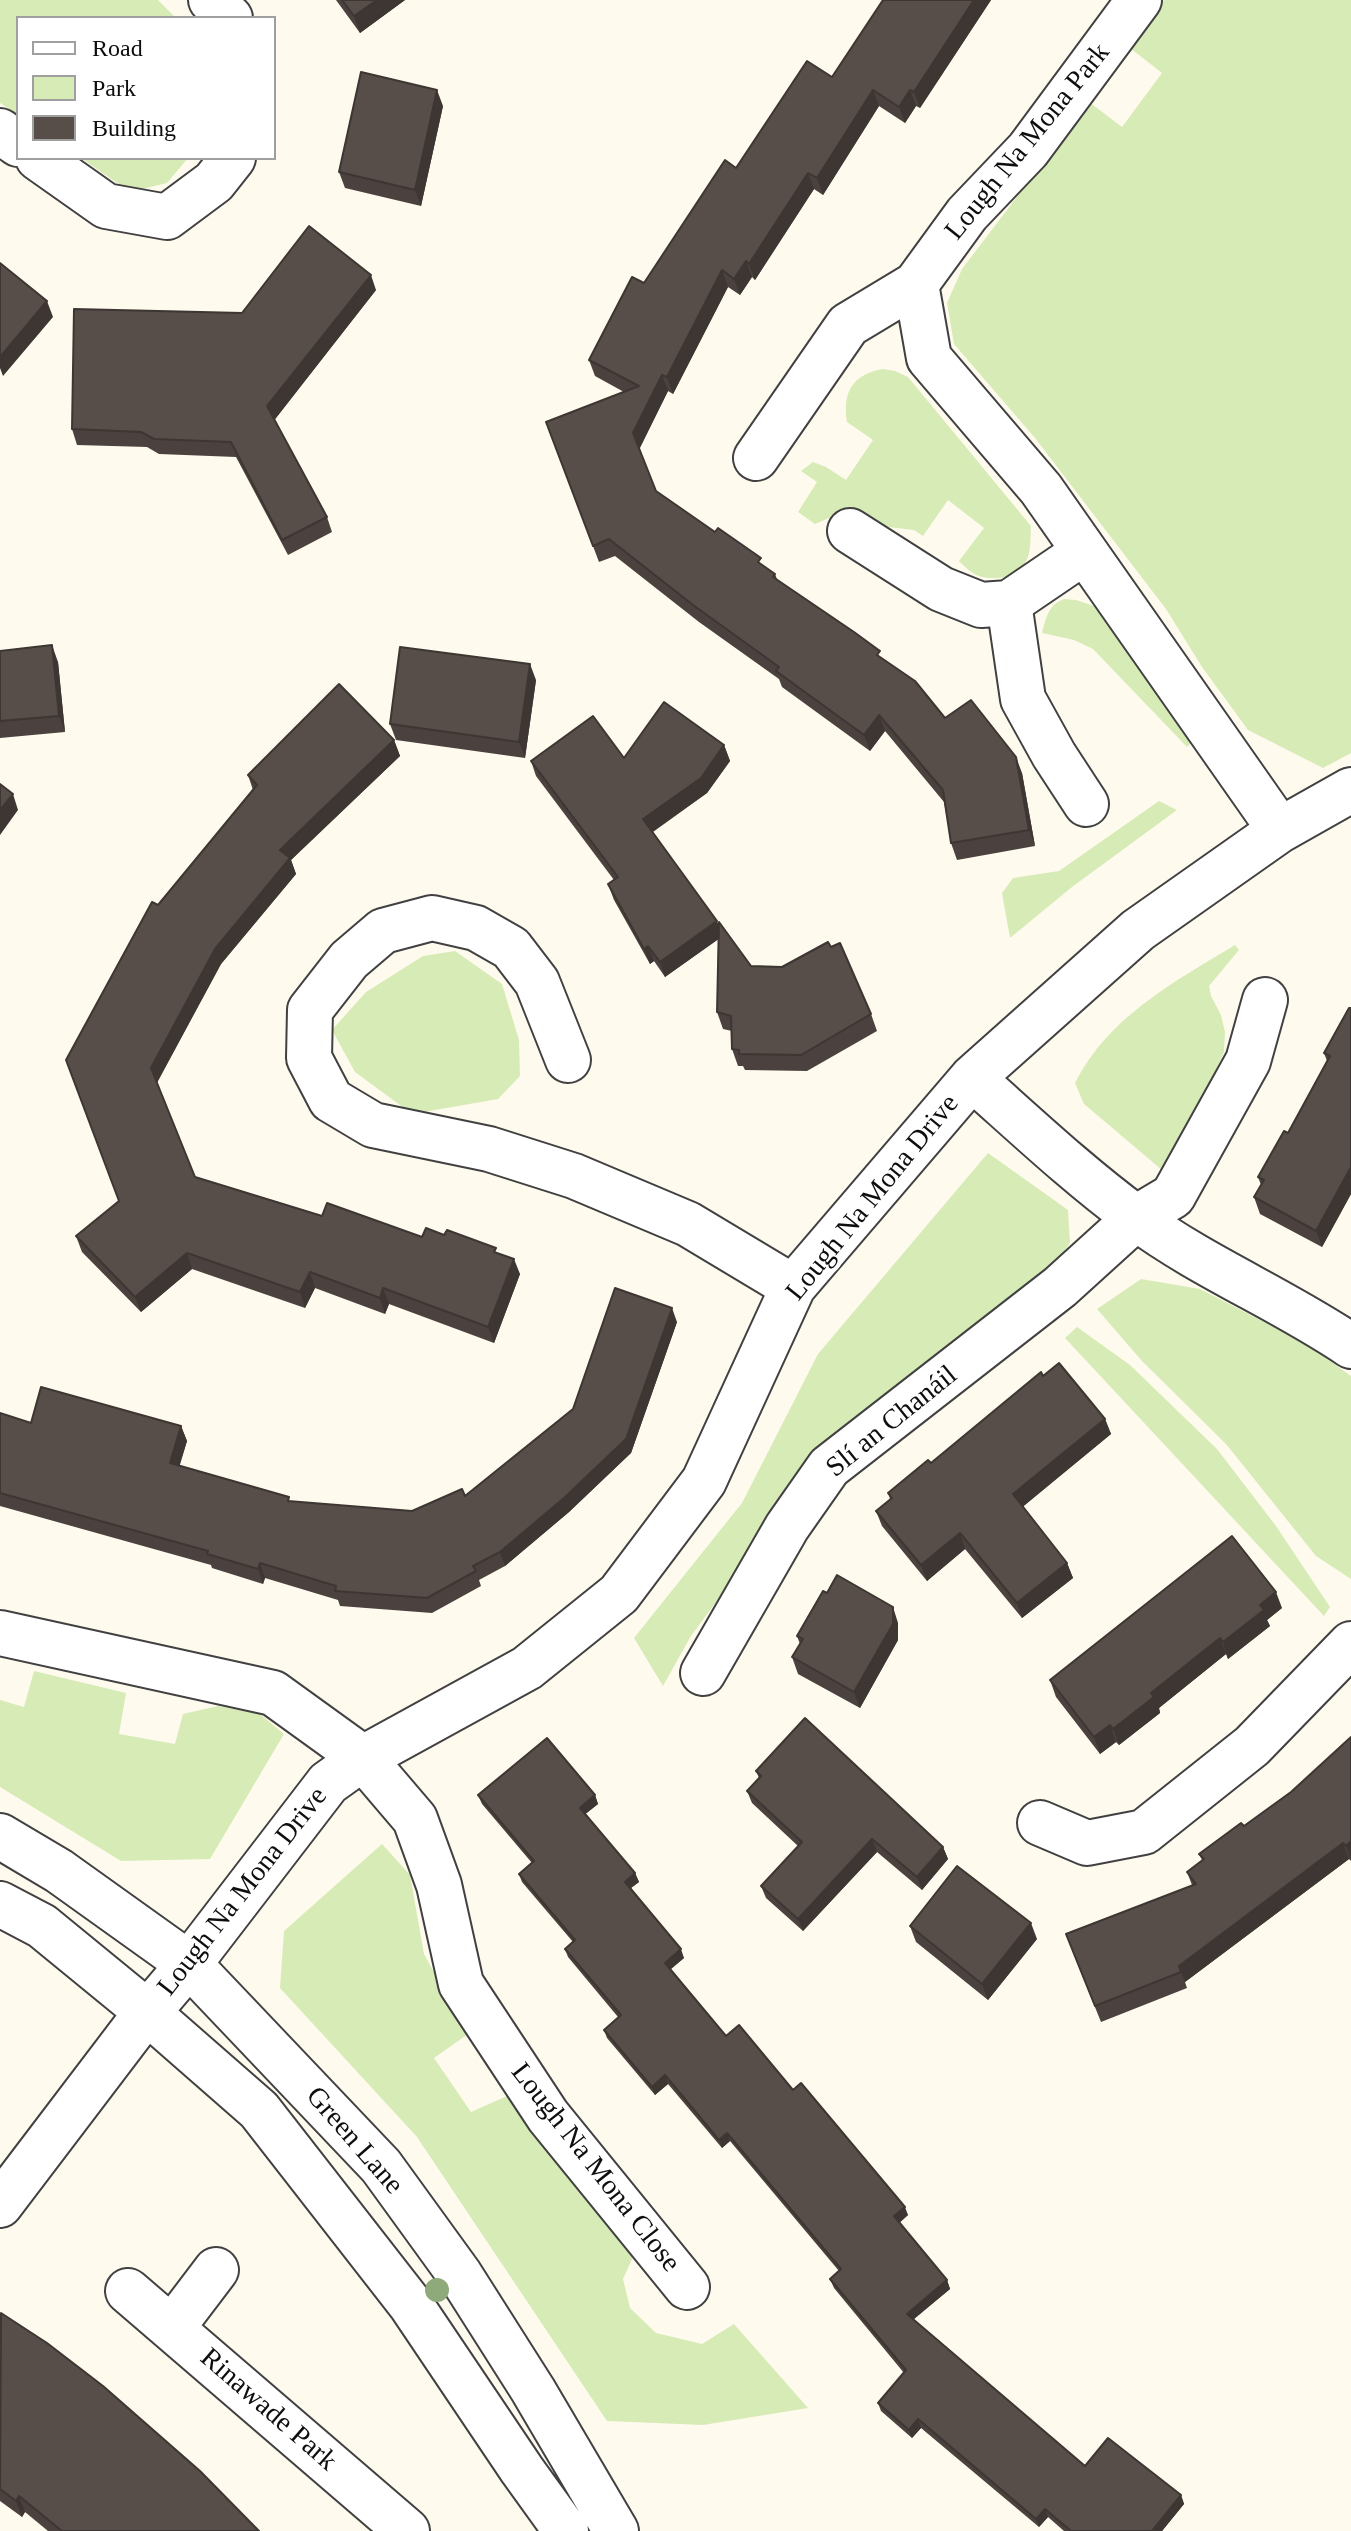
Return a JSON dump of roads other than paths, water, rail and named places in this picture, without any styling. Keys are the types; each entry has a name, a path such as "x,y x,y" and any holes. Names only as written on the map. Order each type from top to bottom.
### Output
{"street":[{"path":"211,0 228,16"},
{"name":"Lough Na Mona Park","path":"756,458 848,325 916,284 967,214 1028,150 1139,0"},
{"path":"41,160 106,206 167,217 214,182 231,160"},
{"path":"916,284 929,358 1041,489 1280,830"},
{"path":"850,531 941,589 981,605 1009,603 1084,552"},
{"path":"1009,603 1023,699 1086,804"},
{"name":"Lough Na Mona Drive","path":"0,2205 328,1783 363,1758 527,1668 619,1594 704,1481 793,1287 972,1078 1138,930 1280,830 1351,790"},
{"path":"568,1060 537,982 511,948 476,928 432,918 383,931 349,960 310,1010 309,1058 331,1100 373,1125 489,1149 574,1176 688,1224 793,1287"},
{"name":"Slí an Chanáil","path":"703,1673 787,1527 829,1467 1060,1287 1136,1218 1173,1196 1248,1061 1265,1000"},
{"path":"972,1078 1136,1218 1216,1269 1322,1326 1351,1346"},
{"name":"Lough Na Mona Close","path":"0,1633 273,1693 363,1758 415,1819 439,1885 461,1984 548,2116 687,2287"},
{"path":"1040,1823 1087,1843 1144,1832 1252,1746 1351,1644"},
{"name":"Green Lane","path":"0,1836 59,1871 189,1964 381,2166 460,2275 533,2390 616,2531"},
{"path":"0,1868 26,1882 115,1943 147,2012"},
{"name":"Green Lane","path":"0,1904 42,1926 259,2110 411,2305 566,2531"},
{"path":"189,1964 206,2018 326,2145 411,2305"},
{"path":"172,2328 216,2270"},
{"name":"Rinawade Park","path":"128,2291 407,2531"}]}
